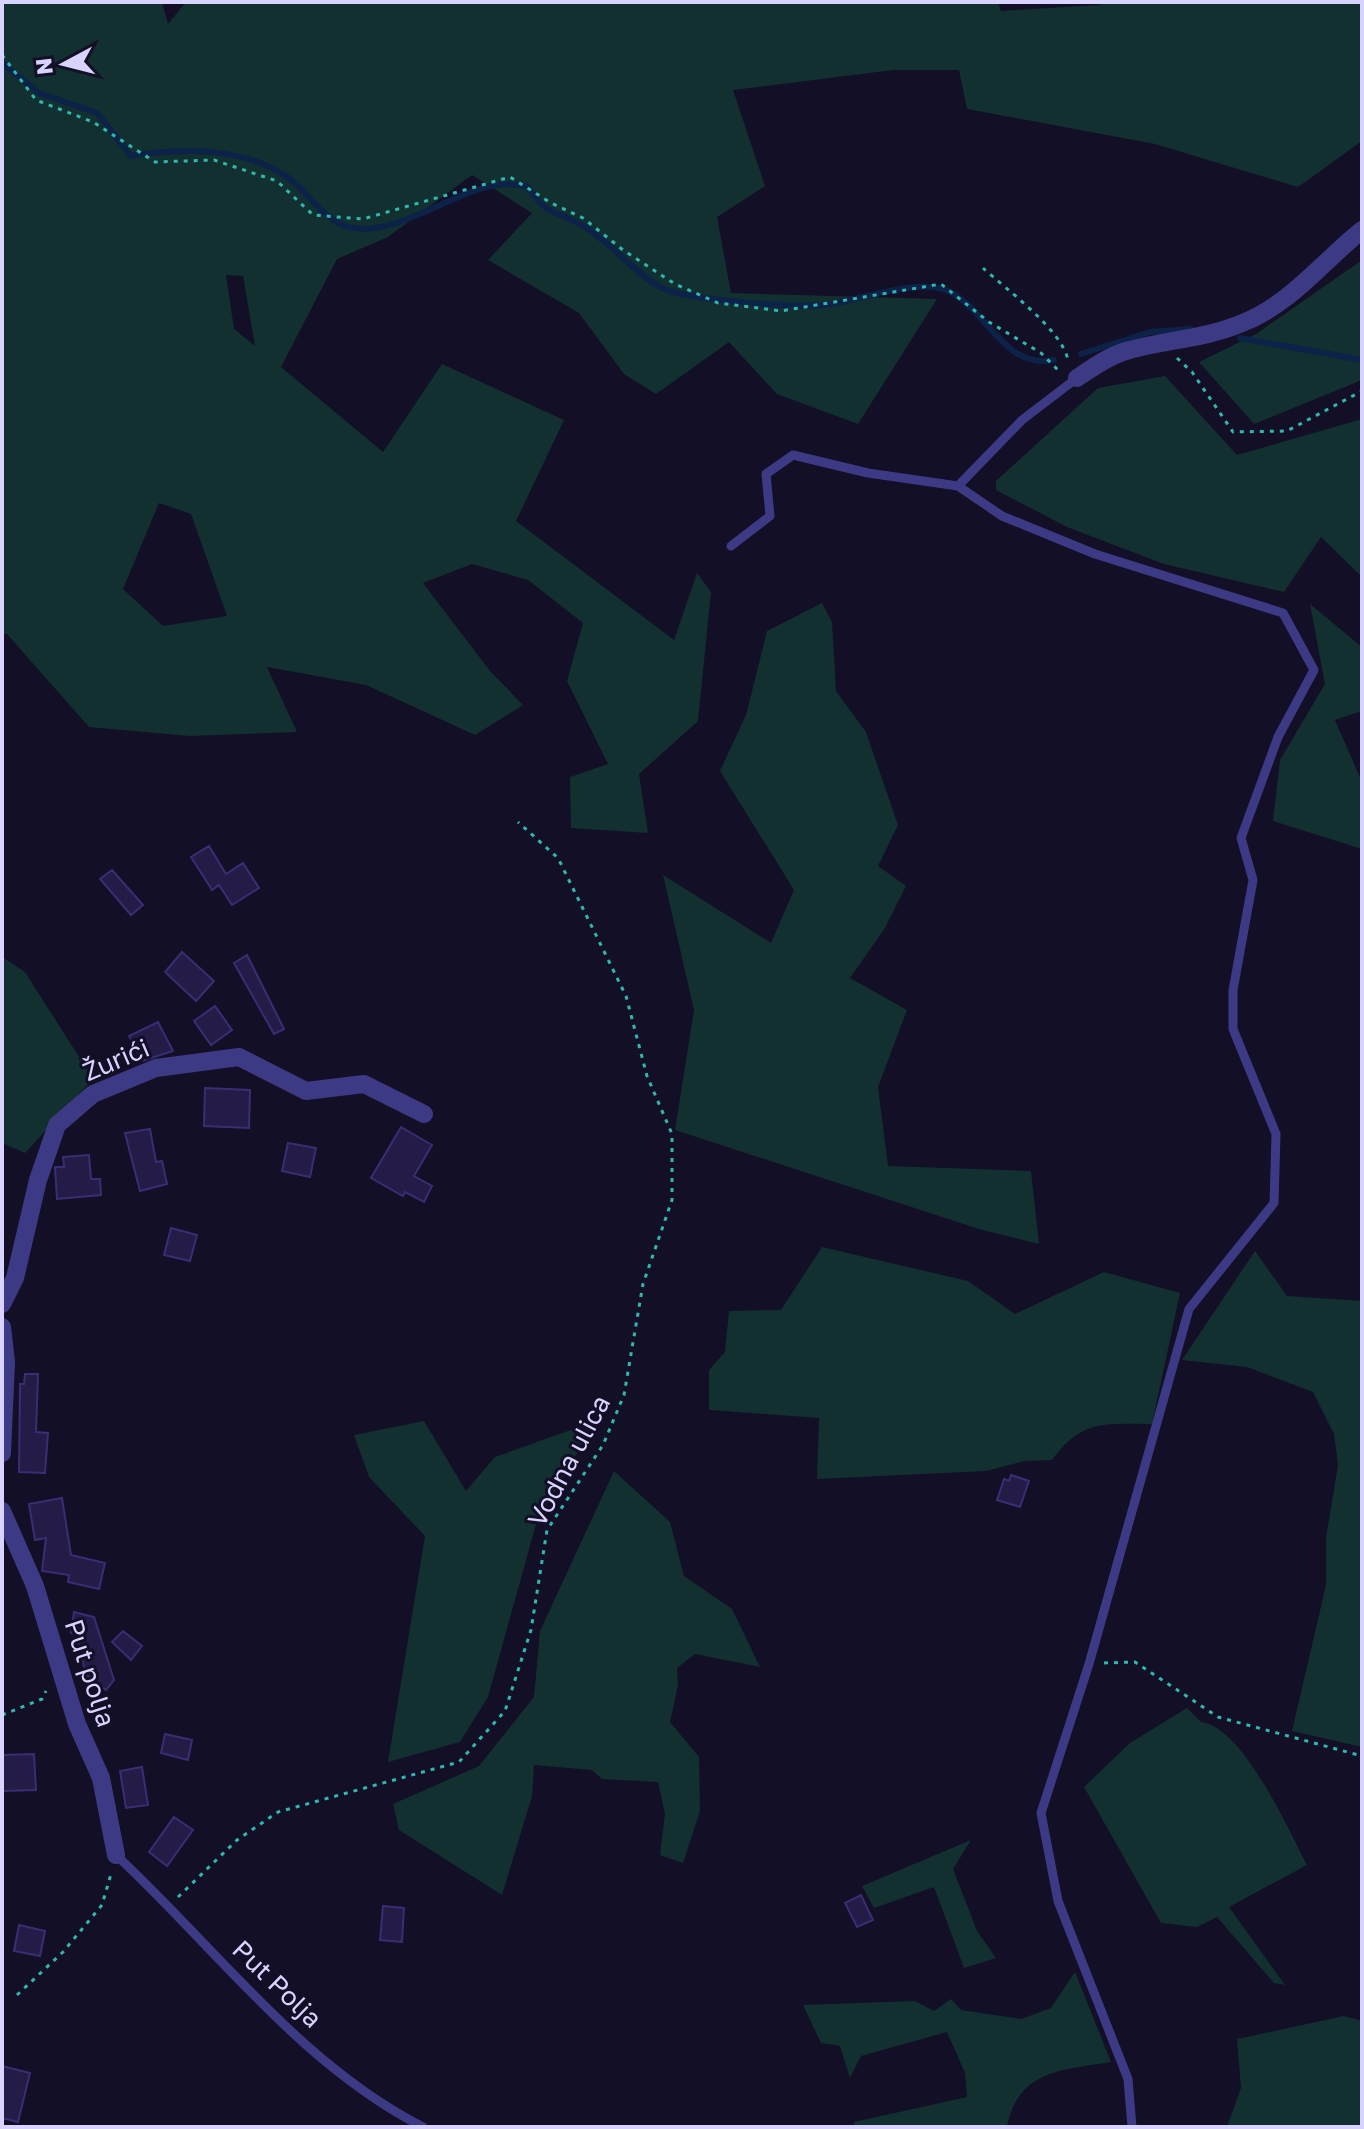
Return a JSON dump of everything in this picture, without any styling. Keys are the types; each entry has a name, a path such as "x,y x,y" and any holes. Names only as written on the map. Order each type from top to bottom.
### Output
{"street":[{"path":"1073,380 1122,352 1204,337 1244,323 1297,292 1335,252 1362,230"},
{"name":"Žurići","path":"2,1304 15,1278 38,1180 57,1125 93,1094 156,1068 239,1057 306,1091 364,1084 424,1114"},
{"path":"2,1327 6,1362 2,1453"},
{"name":"Put polja","path":"2,1511 35,1586 77,1724 101,1778 116,1855"}],"lane":[{"path":"958,486 1022,420 1073,380"},
{"path":"731,546 770,516 766,474 793,455 868,473 958,486 1002,516 1095,554 1283,613 1314,670 1278,737 1241,838 1253,880 1233,990 1233,1029 1276,1134 1274,1203 1189,1309 1089,1664 1041,1813 1058,1901 1128,2079 1132,2127"},
{"name":"Put Polja","path":"116,1855 169,1905 275,2016 350,2081 423,2127"}],"path":[{"path":"2,55 36,100 93,122 155,162 214,160 277,181 313,215 363,219 510,177 551,203 583,218 623,250 675,284 718,303 781,311 941,284 989,322 1041,353 1073,380"},
{"path":"983,268 1066,349 1073,380"},
{"path":"1164,342 1192,372 1233,432 1287,431 1362,391"},
{"name":"Vodna ulica","path":"169,1905 237,1840 278,1812 459,1762 505,1711 531,1630 547,1530 603,1445 624,1395 643,1284 672,1200 672,1134 647,1076 626,996 558,858 518,822"},
{"path":"1089,1664 1135,1662 1218,1717 1362,1756"},
{"path":"2,1715 42,1699 60,1666"},
{"path":"17,1995 63,1952 102,1905 116,1855"}],"green space":[{"path":"2,2 162,2 168,24 186,2 998,2 1001,11 1100,5 1103,2 1362,2 1362,141 1298,187 1155,144 967,109 959,70 893,70 733,90 765,186 717,217 731,293 937,299 858,424 777,394 729,342 656,394 624,374 579,313 488,260 532,213 472,175 388,237 337,259 281,367 383,452 442,364 564,420 516,521 674,640 697,573 711,592 698,721 639,774 648,833 571,828 570,777 608,764 567,681 583,623 528,580 472,564 423,583 490,671 523,705 475,735 366,685 267,667 297,732 190,736 89,727 7,634 2,634","holes":["226,275 243,276 255,346 234,329","159,503 191,514 227,616 163,626 123,589"]},
{"path":"1362,260 1362,380 1254,424 1199,362 1256,334"},
{"path":"1165,376 1237,455 1362,419 1362,577 1321,537 1284,592 1164,564 1067,527 996,490 996,481 1098,388"},
{"path":"822,603 832,622 836,691 866,732 898,825 878,866 906,886 885,928 850,978 907,1010 878,1087 888,1166 1031,1171 1039,1244 982,1230 675,1130 694,1010 663,875 771,943 794,890 720,771 746,715 767,631"},
{"path":"1310,604 1362,647 1362,711 1335,720 1362,782 1362,849 1273,821 1280,760 1325,684"},
{"path":"2,957 25,972 93,1079 25,1153 2,1143"},
{"path":"822,1247 968,1281 1015,1314 1104,1272 1180,1293 1152,1424 1096,1427 1074,1437 1052,1460 1025,1461 986,1471 817,1479 819,1418 709,1410 709,1370 725,1352 729,1311 781,1310"},
{"path":"1255,1251 1287,1296 1362,1301 1362,1747 1292,1731 1326,1585 1326,1538 1338,1465 1334,1434 1313,1392 1247,1367 1182,1360"},
{"path":"424,1421 466,1491 495,1457 596,1421 536,1524 488,1697 460,1742 388,1762 425,1536 369,1477 354,1435"},
{"path":"614,1471 670,1522 684,1576 732,1609 760,1667 695,1654 677,1668 678,1685 670,1722 699,1757 700,1811 683,1863 660,1855 665,1814 658,1782 602,1779 592,1770 534,1765 532,1796 502,1895 399,1830 393,1804 479,1766 534,1697 540,1631"},
{"path":"1187,1708 1201,1722 1217,1728 1248,1760 1307,1865 1229,1907 1285,1985 1274,1983 1217,1917 1197,1927 1161,1923 1084,1787 1130,1743"},
{"path":"971,1840 953,1869 977,1931 996,1958 964,1968 934,1887 874,1908 862,1886"},
{"path":"1075,1972 1111,2062 1059,2071 1032,2083 1013,2108 1007,2127 854,2127 854,2122 967,2097 965,2073 947,2032 861,2056 850,2078 840,2046 821,2043 803,2005 915,2001 934,2011 951,1999 961,2010 1021,2019 1051,2008"},
{"path":"1344,2016 1362,2021 1362,2127 1227,2127 1241,2088 1237,2039"}],"building":[{"path":"209,846 226,874 243,863 259,888 232,905 219,885 212,890 191,857"},
{"path":"112,870 143,905 131,915 100,879"},
{"path":"182,952 214,981 196,1001 165,972"},
{"path":"247,955 284,1029 274,1034 234,963"},
{"path":"215,1006 232,1030 211,1045 194,1021"},
{"path":"158,1022 173,1051 142,1061 129,1036"},
{"path":"205,1088 250,1090 249,1128 204,1126"},
{"path":"401,1127 432,1145 414,1176 432,1186 424,1202 405,1192 403,1196 371,1178"},
{"path":"150,1129 156,1162 162,1161 167,1184 140,1191 125,1133"},
{"path":"288,1143 316,1148 310,1177 282,1171"},
{"path":"89,1155 91,1179 100,1179 101,1195 57,1199 55,1167 64,1167 63,1157"},
{"path":"171,1228 197,1235 190,1261 164,1255"},
{"path":"25,1374 38,1374 36,1432 48,1433 45,1473 19,1472 20,1384 24,1384"},
{"path":"1011,1475 1029,1481 1020,1507 997,1500 1004,1479 1009,1481"},
{"path":"62,1498 71,1555 105,1563 99,1589 68,1582 69,1575 42,1571 46,1538 35,1540 29,1504"},
{"path":"74,1612 94,1617 114,1680 106,1690 86,1675 76,1634 71,1633"},
{"path":"123,1631 142,1646 131,1660 112,1642"},
{"path":"165,1734 192,1740 188,1760 161,1753"},
{"path":"34,1754 36,1790 2,1791 2,1755"},
{"path":"142,1767 148,1805 126,1808 120,1771"},
{"path":"174,1817 193,1830 167,1866 149,1852"},
{"path":"861,1895 873,1920 857,1927 845,1903"},
{"path":"383,1906 404,1908 402,1942 380,1940"},
{"path":"19,1925 45,1931 40,1956 14,1951"},
{"path":"2,2066 30,2073 18,2122 2,2118"}],"waterway":[{"path":"2,63 39,93 97,113 131,156 192,151 253,160 290,179 329,217 345,226 363,229 382,227 479,189 504,184 527,186 548,209 585,227 662,288 694,296 745,302 817,305 904,288 934,287 960,298 1021,356 1036,361 1054,360"},
{"path":"1081,354 1150,332 1191,329"},
{"path":"1240,338 1362,360"}]}
